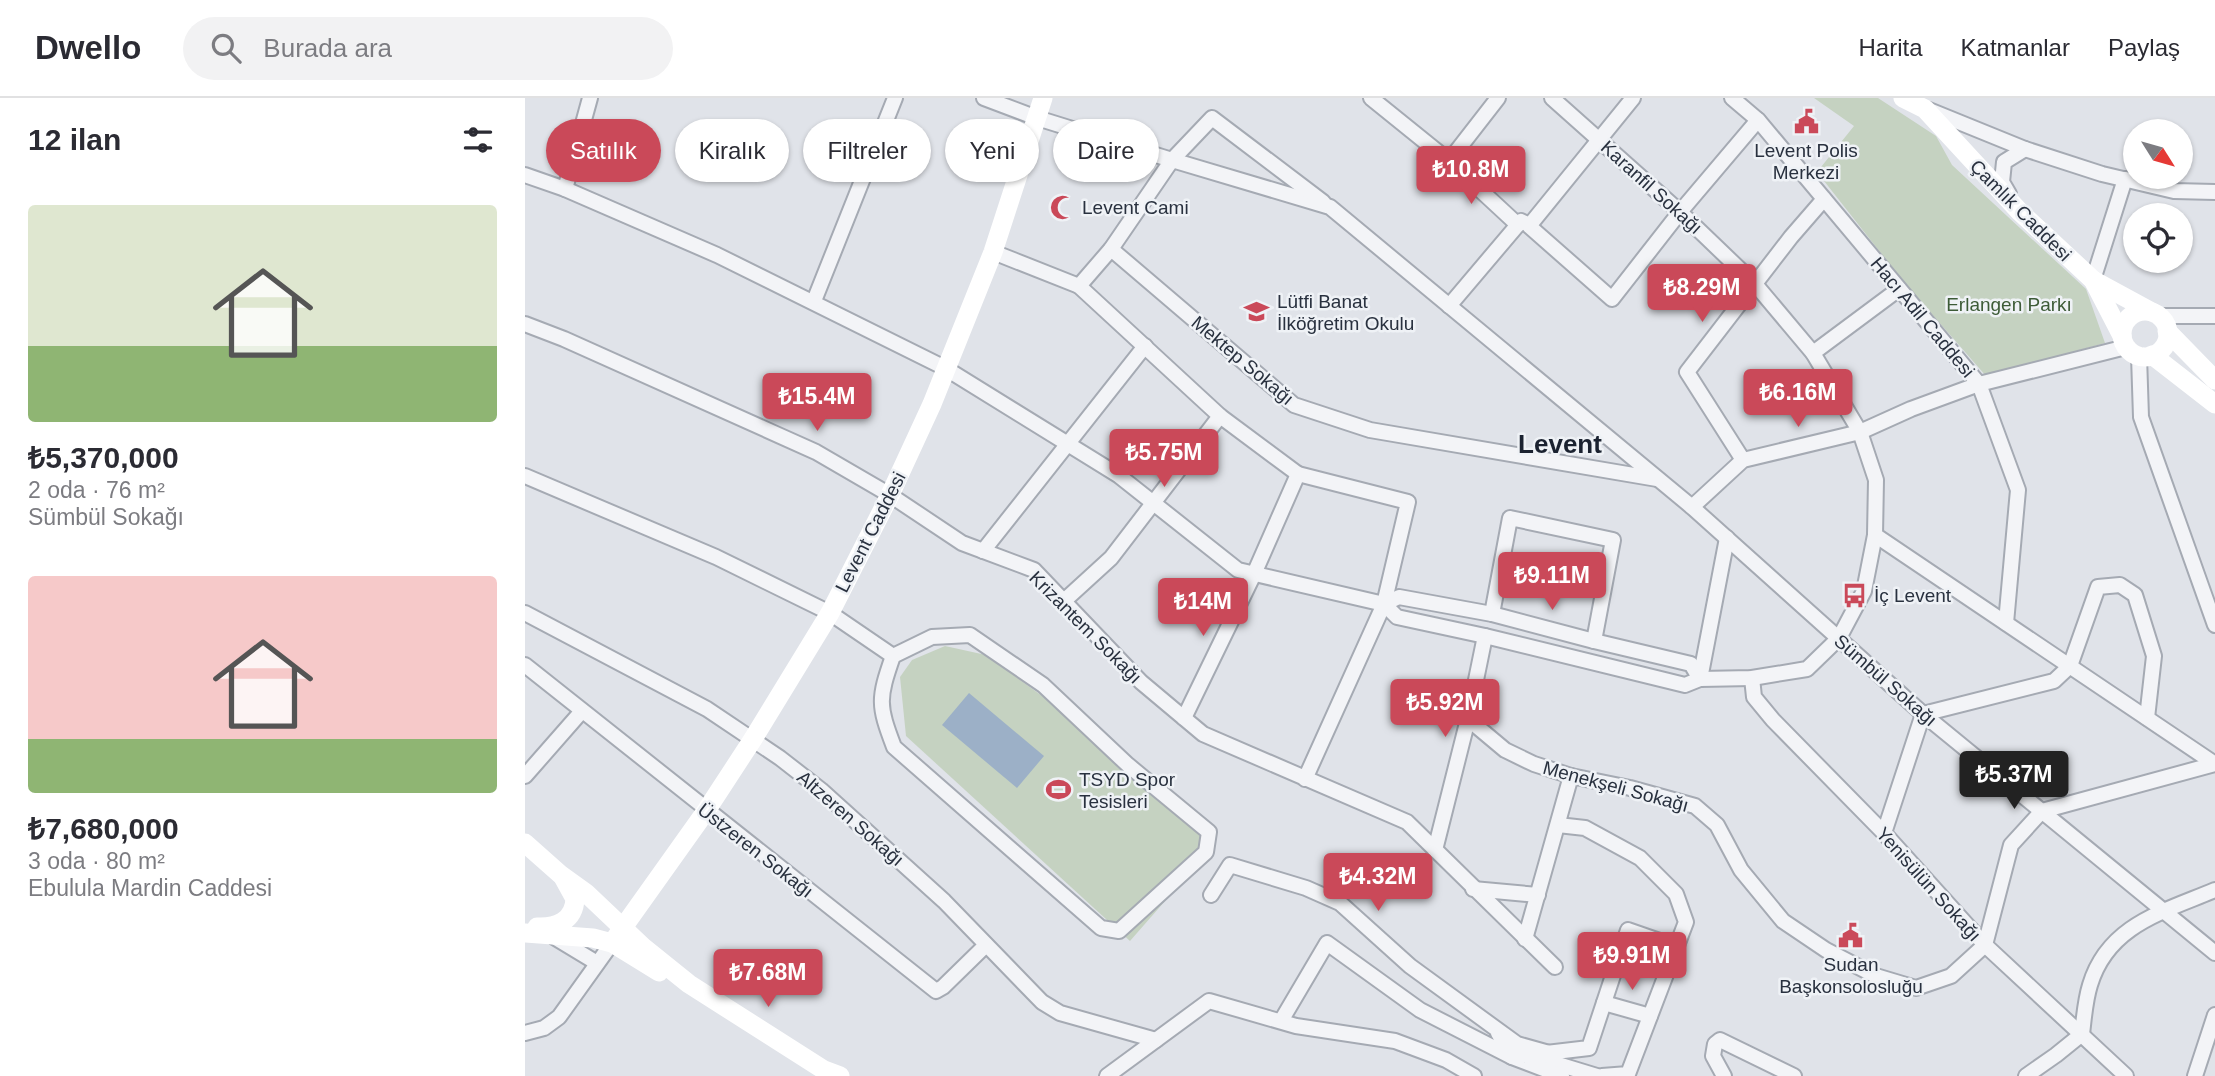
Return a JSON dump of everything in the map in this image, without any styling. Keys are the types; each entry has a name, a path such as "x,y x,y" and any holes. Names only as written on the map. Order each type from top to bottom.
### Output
{"street":[{"path":"565,189 590,98"},
{"path":"814,301 895,98"},
{"name":"Sümbül Sokağı","path":"984,98 1037,118 1330,207"},
{"name":"Levent Caddesi","path":"617,935 706,811 753,738 829,613 890,495 932,404 993,252 1043,98"},
{"path":"1371,98 1612,299 1758,120"},
{"path":"1449,161 1498,98"},
{"name":"Karanfil Sokağı","path":"1384,604 1397,617 1685,685 1700,679 1752,678 1807,669 1839,638 1864,591 1875,535 1876,480 1860,432 1813,354 1755,284 1681,212 1552,98"},
{"path":"1449,306 1523,226 1633,98"},
{"name":"Hacı Adil Caddesi","path":"1731,98 1758,120 1979,384 2018,490 2006,622"},
{"name":"Çamlık Caddesi","path":"1903,98 1925,108 1965,155 2019,211 2093,280 2135,348 2215,404"},
{"path":"1925,108 2025,149 2123,178"},
{"name":"Sümbül Sokağı","path":"1172,160 1212,118 1330,207 1692,507 1923,714 2215,953"},
{"path":"2019,211 2002,182 2004,162 2025,149"},
{"path":"1079,286 1111,249 1172,160"},
{"path":"525,175 565,189 717,255 946,368 1118,475 1238,570 1384,604 1399,597 1492,614 1691,664 1700,679"},
{"path":"2123,185 2093,280 2159,319 2215,380"},
{"path":"2166,189 2215,192"},
{"path":"1743,460 1687,372 1824,199"},
{"name":"Mektep Sokağı","path":"1111,249 1294,405 1370,430 1659,479"},
{"path":"993,252 1079,286 1220,416 1299,474 1408,502 1384,604 1305,779"},
{"path":"1813,354 1899,289"},
{"path":"2215,316 2159,319 2137,312 2125,321 2135,348 2141,417 2215,625"},
{"path":"1692,507 1743,460 1860,432 1910,409 1979,384 2135,348 2163,348 2159,319"},
{"name":"Krizantem Sokağı","path":"525,324 816,452 890,495 962,543 1034,570 1140,682 1203,734 1407,822 1555,967"},
{"path":"983,551 1145,346"},
{"path":"1065,600 1111,558 1220,416"},
{"path":"1184,718 1299,474"},
{"path":"525,476 716,557 829,613 893,656"},
{"path":"1492,614 1510,518 1613,540 1594,641"},
{"path":"1875,535 2215,764"},
{"path":"1700,679 1727,538"},
{"path":"1884,833 1923,714 2054,681 2070,666 2098,587 2120,585 2135,596 2154,656 2147,718"},
{"name":"Altzeren Sokağı","path":"525,613 707,709 753,738 821,790 944,901 1042,1002 1059,1013 1156,1040"},
{"path":"970,635 1043,685 1128,765 1209,832 1206,852 1119,931 1101,929 894,747 882,715 882,688 893,656 932,638 970,635"},
{"path":"1435,850 1468,719 1485,636"},
{"name":"Üstzeren Sokağı","path":"525,665 936,991 986,945"},
{"name":"Yenisülün Sokağı","path":"1752,678 1754,697 1773,720 1884,833 1985,945 2126,1076"},
{"path":"525,776 582,711"},
{"name":"Menekşeli Sokağı","path":"1468,719 1505,750 1535,764 1571,776 1630,788 1695,806 1717,825 1741,870 1783,921 1826,950 1877,976 1916,988 1951,976 1985,945"},
{"path":"1985,945 2011,845 2042,811 2215,764"},
{"path":"1525,939 1571,776"},
{"path":"1530,1055 1600,1076 1628,1074 1686,922 1676,894 1640,858 1585,828 1558,825"},
{"path":"525,843 586,893 617,935 661,974 689,984 832,1074"},
{"path":"1211,895 1230,865 1306,888 1340,903 1410,966 1517,1044 1549,1053"},
{"path":"525,927 557,926 571,915 575,899 561,875"},
{"path":"1473,888 1538,895"},
{"path":"2026,1076 2081,1034 2090,984 2111,943 2164,911 2215,890"},
{"path":"1512,1057 1589,1048 1629,930 1677,947"},
{"path":"525,933 593,938 617,935"},
{"path":"525,1033 544,1028 559,1017 617,935"},
{"path":"554,937 597,963"},
{"path":"1281,1021 1327,943 1420,1010 1512,1057 1562,1076"},
{"path":"1107,1076 1209,1001 1281,1021 1395,1041 1446,1060 1474,1076"},
{"path":"1604,1003 1650,1016"},
{"path":"2195,1076 2215,1014"},
{"path":"1493,1026 1512,1057"},
{"path":"1724,1076 1713,1056 1715,1045 1720,1040 1794,1076"}],"green space":[{"name":"Erlangen Parkı","path":"1814,98 1878,98 1936,136 1952,165 2086,289 2105,343 1986,376 1902,280 1817,172 1854,126"},
{"name":"TSYD Spor Tesisleri","path":"945,646 986,655 1049,701 1215,844 1130,941 906,736 900,677 912,660"}],"water":[{"path":"969,693 1044,756 1017,788 942,725"}],"place":[{"name":"Levent Polis Merkezi","path":"1806,122"},
{"name":"Levent Cami","path":"1062,207"},
{"name":"Lütfi Banat İlköğretim Okulu","path":"1257,312"},
{"name":"İç Levent","path":"1854,595"},
{"name":"TSYD Spor Tesisleri","path":"1059,790"},
{"name":"Sudan Başkonsolosluğu","path":"1851,936"}],"district":[{"name":"Levent","path":"1560,444"}]}
